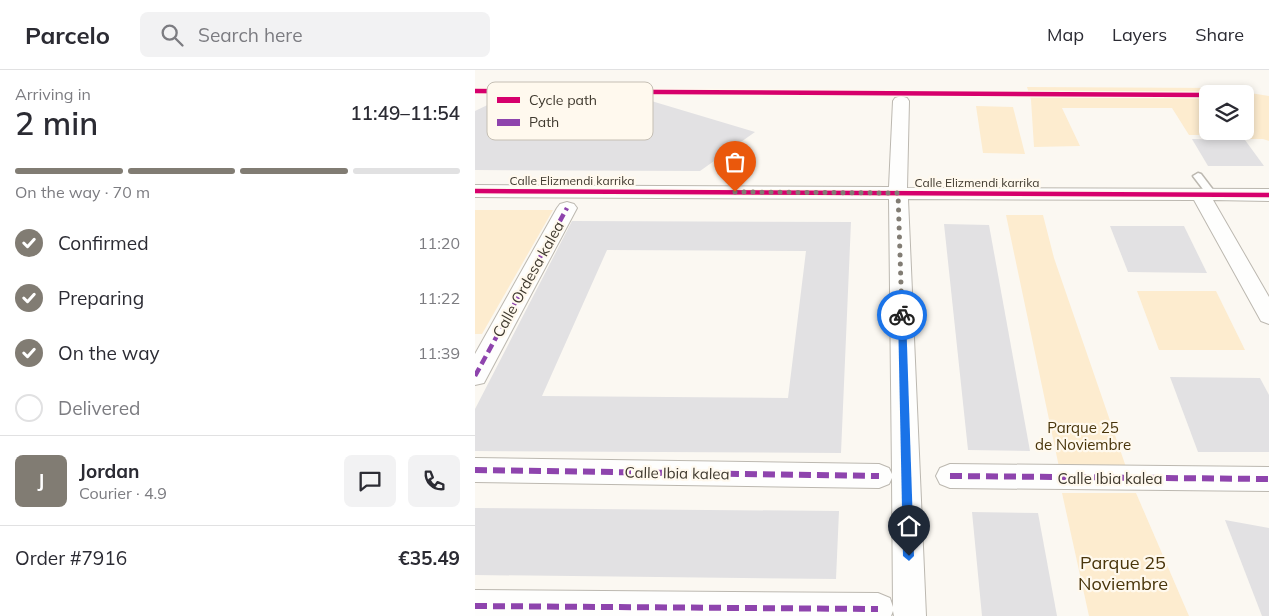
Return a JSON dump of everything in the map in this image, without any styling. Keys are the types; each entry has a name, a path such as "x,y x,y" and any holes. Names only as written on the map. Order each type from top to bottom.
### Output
{"street":[{"path":"901,101 898,193 910,616"},
{"path":"1203,188 1269,316"},
{"name":"Calle Elizmendi karrika","path":"475,191 898,193 1203,188 1269,195"},
{"name":"Calle Ordesa kalea","path":"475,376 567,208"},
{"name":"Calle Ibia kalea","path":"475,470 879,476"},
{"name":"Calle Ibia kalea","path":"951,476 1269,479"},
{"path":"475,606 712,612 878,609"}],"green space":[{"path":"1027,87 1199,88 1199,135 1189,135 1172,108 1062,108 1080,146 1034,147 1031,100"},
{"path":"1254,94 1269,96 1269,141 1254,139"},
{"path":"976,106 1013,107 1025,154 983,153"},
{"path":"475,210 553,210 482,334 475,334"},
{"name":"Parque 25 de Noviembre","path":"1006,215 1043,215 1054,258 1126,467 1059,467"},
{"path":"1137,291 1216,291 1245,350 1159,350"},
{"name":"Parque 25 Noviembre","path":"1062,493 1136,493 1189,616 1089,616"}],"building":[{"path":"653,101 755,132 700,171 475,170 475,111 487,105 487,140 653,140"},
{"path":"1192,139 1245,140 1264,166 1208,166"},
{"path":"572,221 851,222 841,453 475,451 475,409","holes":["607,250 806,251 788,398 542,396"]},
{"path":"944,224 989,225 1030,451 968,450"},
{"path":"1110,226 1184,226 1207,273 1128,272"},
{"path":"1170,377 1260,378 1269,395 1269,452 1198,452"},
{"path":"475,508 839,511 836,579 475,575"},
{"path":"972,512 1038,513 1057,616 982,616"},
{"path":"1225,520 1269,528 1269,616 1262,616"}],"marked path":[{"path":"475,376 567,208"},
{"path":"475,470 879,476"},
{"path":"950,476 1269,479"},
{"path":"475,606 878,609"}],"cycle path":[{"path":"475,91 487,91"},
{"path":"653,92 1199,95"},
{"path":"475,191 1269,195"}],"way so far":[{"path":"735,192 898,193 902,315"}],"route":[{"path":"902,315 909,556"}]}
